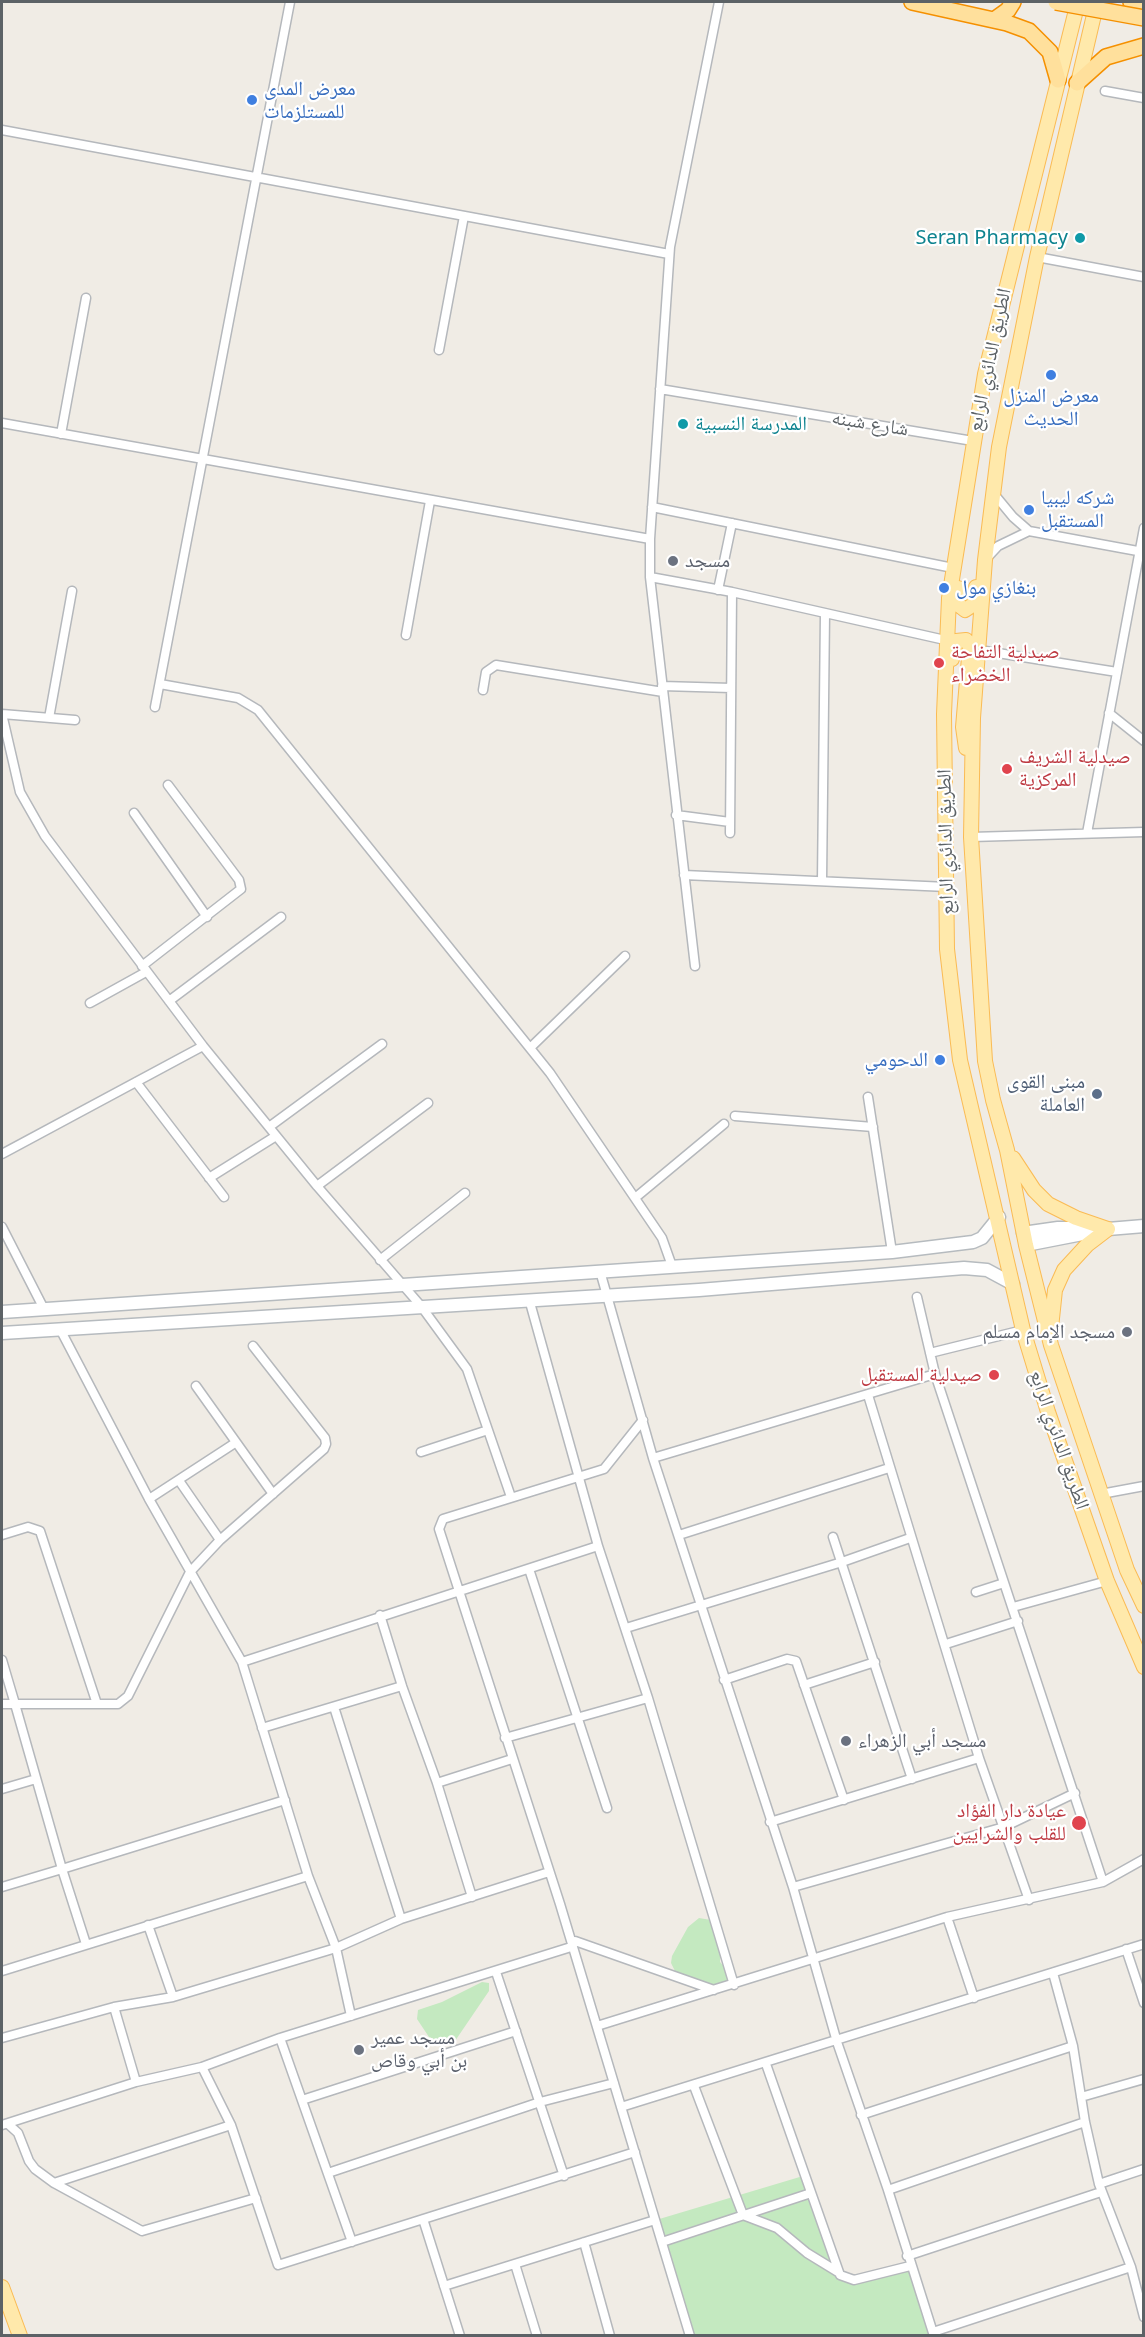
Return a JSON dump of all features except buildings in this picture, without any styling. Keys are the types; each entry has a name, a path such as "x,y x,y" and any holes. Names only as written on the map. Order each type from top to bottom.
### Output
{"highway":[{"path":"912,2 1020,27 1037,37 1050,52 1058,80"},
{"path":"994,20 1008,10 1013,2"},
{"path":"1056,2 1143,18"},
{"path":"1131,2 1143,4"},
{"path":"1077,83 1106,57 1143,46"}],"main road":[{"name":"الطريق الدائري الرابع","path":"1078,2 987,363 953,568 945,640 947,949 960,1060 999,1217 1023,1330 1048,1412 1107,1581 1143,1667"},
{"name":"الطريق الدائري الرابع","path":"1097,2 1037,257 993,491 985,560 971,761 971,837 985,1060 993,1100 1008,1150 1025,1239 1051,1345 1127,1570 1143,1606"},
{"path":"963,501 968,531 956,603 965,610 974,603 981,530 990,517"},
{"path":"944,708 951,694 954,644 962,639 970,646 963,727 965,746 971,761"},
{"path":"1008,1150 1034,1190 1048,1204 1076,1218 1108,1229"},
{"path":"2,1311 892,1252 974,1242 982,1238 999,1217"},
{"path":"1025,1239 1143,1226"},
{"path":"1051,1345 1053,1302 1059,1280 1071,1261 1108,1229"},
{"path":"2,1332 605,1295 964,1268 987,1270 1013,1284"},
{"path":"2,2287 20,2336"}],"street":[{"path":"155,707 290,2"},
{"path":"695,966 650,577 650,539 669,254 719,2"},
{"path":"1105,91 1143,98"},
{"path":"2,130 669,254"},
{"path":"439,350 464,216"},
{"path":"1037,257 1143,277"},
{"path":"62,434 86,298"},
{"name":"شارع شبنه","path":"660,389 973,441"},
{"path":"2,423 650,539"},
{"path":"993,491 1005,509 1029,531 1141,552"},
{"path":"406,635 430,501"},
{"path":"652,507 953,568"},
{"path":"718,590 732,523"},
{"path":"1087,833 1141,552 1143,528"},
{"path":"985,560 998,546 1029,531"},
{"path":"650,577 732,592 945,640"},
{"path":"49,718 72,591"},
{"path":"729,833 732,592"},
{"path":"822,881 825,613"},
{"path":"979,650 1117,672"},
{"path":"483,690 486,672 496,665 662,689 731,688"},
{"path":"160,684 238,698 258,710 566,1096 662,1238 672,1266"},
{"path":"1109,713 1143,741"},
{"path":"75,720 2,714 15,774 27,808 45,836 203,1046 316,1186 421,1306 467,1369 512,1497"},
{"path":"90,1003 144,969 239,893 241,884 168,785"},
{"path":"134,813 207,917"},
{"path":"676,815 730,822"},
{"path":"971,837 1143,832"},
{"path":"684,875 947,887"},
{"path":"169,1001 281,916"},
{"path":"530,1048 624,956"},
{"path":"269,1127 382,1044"},
{"path":"2,1154 203,1046"},
{"path":"136,1082 224,1197"},
{"path":"868,1098 892,1252"},
{"path":"316,1186 428,1103"},
{"path":"735,1116 873,1127"},
{"path":"635,1198 724,1124"},
{"path":"209,1178 276,1136"},
{"path":"380,1260 465,1193"},
{"path":"2,1227 44,1309"},
{"path":"600,1271 653,1458 770,1822 794,1887 837,2042 888,2190 933,2334 1131,2268"},
{"path":"917,1296 935,1374 1103,1882"},
{"path":"529,1299 598,1546 648,1698 734,1985"},
{"path":"60,1329 149,1499 242,1662 308,1876 336,1948 351,2016"},
{"path":"930,1353 1023,1330"},
{"path":"2,1704 118,1704 128,1696 190,1572 219,1540 273,1494 326,1444 325,1438 253,1346"},
{"path":"653,1458 935,1374"},
{"path":"196,1386 273,1494"},
{"path":"868,1395 979,1758 1029,1900"},
{"path":"643,1420 609,1466 579,1478 443,1519 440,1523 459,1592 597,2026 690,2336"},
{"path":"421,1452 488,1430"},
{"path":"149,1499 180,1482 235,1443"},
{"path":"679,1535 889,1468"},
{"path":"180,1482 219,1540"},
{"path":"1101,1494 1143,1486"},
{"path":"2,1534 28,1527 40,1531 97,1704"},
{"path":"833,1537 912,1779"},
{"path":"626,1628 842,1562 910,1538"},
{"path":"242,1662 380,1615 459,1592 598,1546"},
{"path":"529,1569 607,1808"},
{"path":"1012,1607 1107,1581"},
{"path":"976,1592 1004,1583"},
{"path":"380,1615 402,1686 437,1783 472,1897"},
{"path":"946,1644 1018,1621"},
{"path":"724,1680 792,1659 796,1661 844,1800"},
{"path":"2,1660 86,1944"},
{"path":"804,1684 874,1662"},
{"path":"262,1728 402,1686"},
{"path":"505,1738 648,1698"},
{"path":"334,1707 401,1919"},
{"path":"770,1822 979,1758"},
{"path":"437,1783 512,1759"},
{"path":"2,1789 36,1779"},
{"path":"794,1887 1004,1827 1075,1793"},
{"path":"2,1887 285,1800"},
{"path":"597,2026 947,1917 1103,1882 1143,1859"},
{"path":"2,2038 114,2007 173,1997 336,1948 401,1919 549,1872"},
{"path":"2,1971 308,1876"},
{"path":"947,1917 974,1998"},
{"path":"148,1925 173,1997"},
{"path":"5,2124 136,2082 202,2067 280,2038 496,1972 570,1947 575,1941 714,1990"},
{"path":"621,2107 837,2042 1143,1944"},
{"path":"1126,1949 1143,2003"},
{"path":"496,1972 564,2176"},
{"path":"1053,1973 1073,2046 1085,2122 1100,2188 1131,2268 1143,2316"},
{"path":"114,2007 136,2082"},
{"path":"302,2100 516,2031"},
{"path":"280,2038 352,2242"},
{"path":"861,2115 1073,2046"},
{"path":"766,2064 838,2272"},
{"path":"202,2067 231,2125 278,2265 635,2152"},
{"path":"1082,2097 1143,2079"},
{"path":"328,2173 540,2102 614,2083"},
{"path":"694,2086 743,2215 777,2228 807,2253 838,2272 843,2278 854,2280 910,2266"},
{"path":"888,2190 1085,2122"},
{"path":"5,2124 18,2133 29,2161 54,2182 142,2231 256,2198"},
{"path":"54,2182 231,2125"},
{"path":"907,2256 1100,2188 1143,2169"},
{"path":"662,2242 811,2193"},
{"path":"423,2219 460,2336"},
{"path":"444,2286 655,2220"},
{"path":"584,2242 610,2336"},
{"path":"515,2264 537,2336"}],"green space":[{"path":"699,1918 711,1920 720,1939 720,1962 728,1971 729,1981 712,1989 677,1975 671,1963 672,1956 688,1927"},
{"path":"482,1982 489,1983 489,1991 455,2041 446,2044 429,2037 417,2019 418,2010 442,2002"},
{"path":"803,2176 843,2279 910,2267 933,2335 690,2335 656,2220"}],"place":[{"name":"معرض المدى للمستلزمات","path":"252,100"},
{"name":"Seran Pharmacy","path":"1080,238"},
{"name":"معرض المنزل الحديث","path":"1051,375"},
{"name":"المدرسة النسبية","path":"683,424"},
{"name":"شركه ليبيا المستقبل","path":"1029,510"},
{"name":"مسجد","path":"673,561"},
{"name":"بنغازي مول","path":"944,588"},
{"name":"صيدلية التفاحة الخضراء","path":"939,663"},
{"name":"صيدلية الشريف المركزية","path":"1007,769"},
{"name":"الدحومي","path":"940,1060"},
{"name":"مبنى القوى العاملة","path":"1097,1094"},
{"name":"مسجد الإمام مسلم","path":"1127,1332"},
{"name":"صيدلية المستقبل","path":"994,1375"},
{"name":"مسجد أبي الزهراء","path":"846,1741"},
{"name":"عيادة دار الفؤاد للقلب والشرايين","path":"1079,1823"},
{"name":"مسجد عمير بن أبي وقاص","path":"359,2050"}]}
